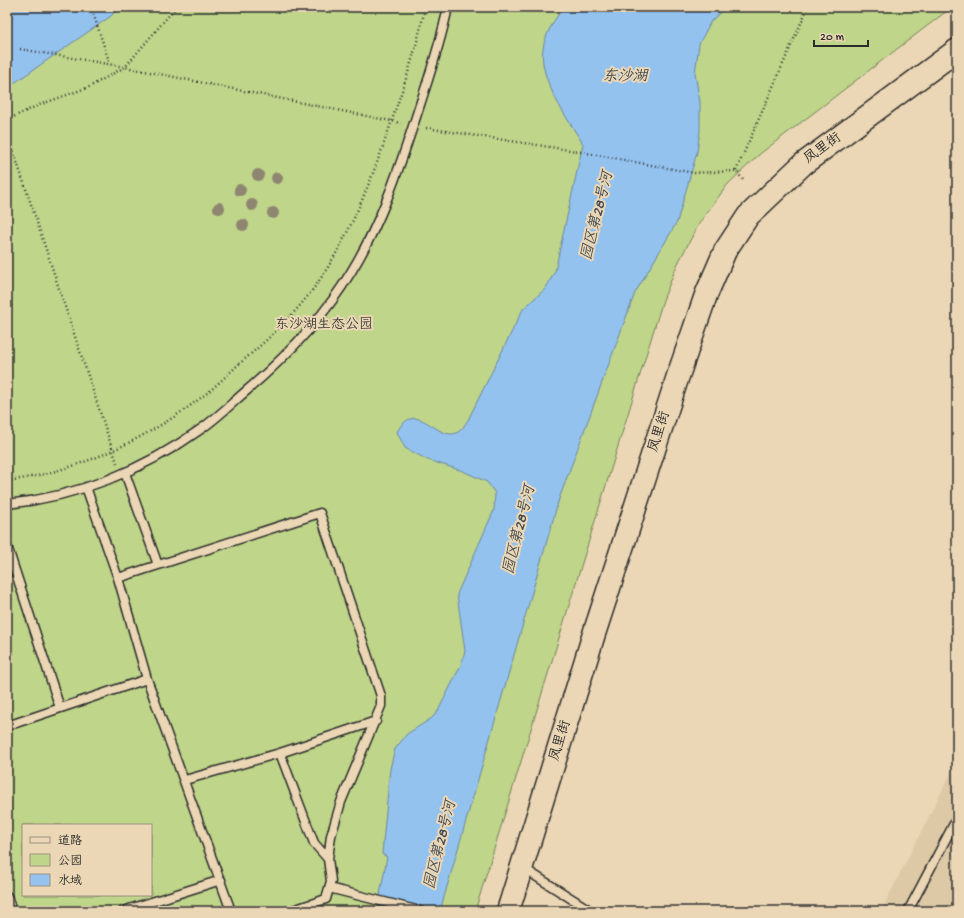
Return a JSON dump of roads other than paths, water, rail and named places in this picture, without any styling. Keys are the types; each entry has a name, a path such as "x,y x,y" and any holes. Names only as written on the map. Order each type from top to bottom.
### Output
{"main road":[{"name":"凤里街","path":"508,911 593,636 676,383 706,295 725,251 748,216 803,164 957,50"}],"lane":[{"path":"7,504 65,495 123,474 166,451 202,428 274,367 318,320 352,272 383,209 440,45 448,7"},
{"path":"123,474 158,565"},
{"path":"86,487 118,578 147,679 185,780 231,911"},
{"path":"118,578 320,513 381,696 381,706 376,721 351,774 331,836 328,859 331,881 326,899 290,911"},
{"path":"7,546 60,708"},
{"path":"7,726 147,679"},
{"path":"185,780 280,753 376,721"},
{"path":"280,753 314,843 328,859"},
{"path":"908,911 954,828 957,818"},
{"path":"522,867 591,911"},
{"path":"123,911 221,880"},
{"path":"329,888 420,911"},
{"path":"7,896 12,911"}],"water":[{"path":"7,7 119,7 111,16 7,88"},
{"path":"563,7 726,7 711,21 699,44 695,74 700,102 700,130 697,152 677,222 635,293 559,499 440,911 379,911 379,900 387,857 382,854 390,769 395,749 407,734 432,718 438,711 461,665 465,651 457,594 494,510 495,493 487,482 463,471 428,460 405,448 397,432 405,422 412,418 420,419 443,432 450,434 461,430 468,420 523,309 546,288 555,271 583,144 562,111 545,73 543,61 544,43 551,27"}],"water label":[{"name":"东沙湖","path":"625,77"},
{"name":"园区第28号河","path":"598,216"},
{"name":"园区第28号河","path":"520,530"},
{"name":"园区第28号河","path":"441,845"}],"park label":[{"name":"东沙湖生态公园","path":"324,325"}]}
